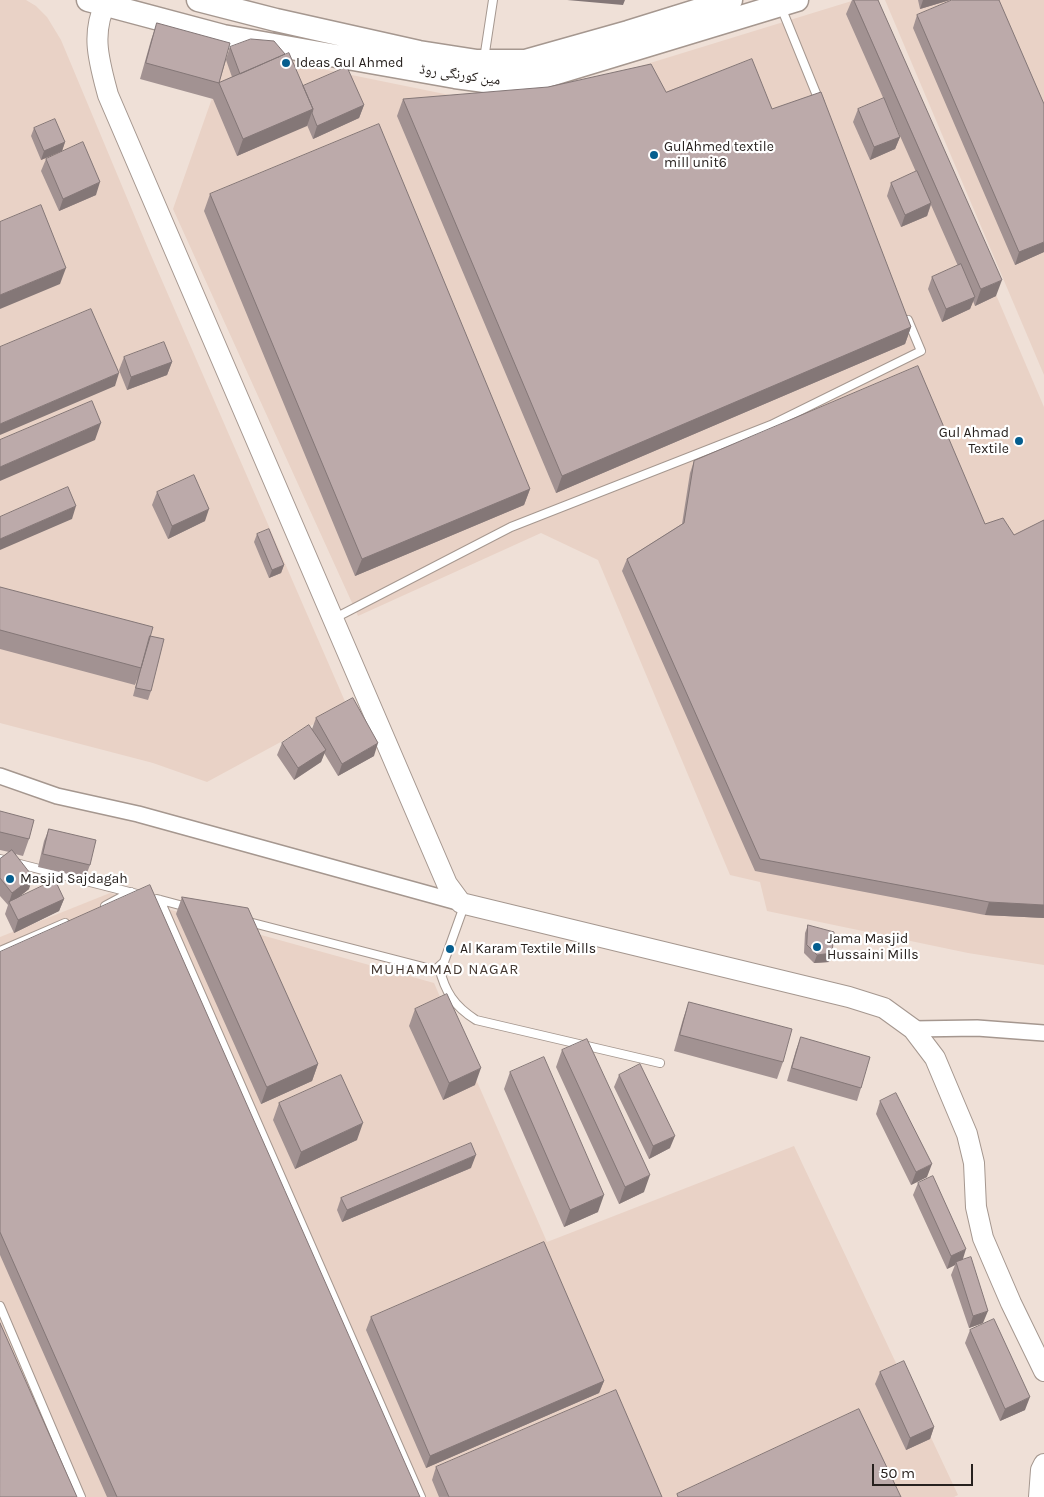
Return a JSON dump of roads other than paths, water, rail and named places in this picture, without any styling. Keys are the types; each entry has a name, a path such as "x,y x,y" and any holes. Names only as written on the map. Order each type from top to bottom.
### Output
{"main road":[{"name":"مین کورنگی روڈ","path":"198,0 276,20 419,52 483,61 525,61 731,0"},
{"name":"مین کورنگی روڈ","path":"100,2 223,36 500,83 540,78 788,3"}],"street":[{"path":"100,2 98,57 108,95 447,884 463,903"},
{"path":"0,776 57,796 138,814 463,903 849,997 884,1008 913,1029 935,1058 967,1134 974,1163 976,1207 983,1238 1011,1304 1044,1371"},
{"path":"913,1029 977,1028 1044,1033"},
{"path":"1039,1497 1041,1470 1044,1464"}],"lane":[{"path":"483,61 493,0"},
{"path":"788,3 824,114"},
{"path":"333,619 511,527 771,425 921,351 906,315"},
{"path":"0,858 198,909"},
{"path":"96,910 131,892"},
{"path":"160,900 421,1497"},
{"path":"236,919 435,970 444,962 463,903"},
{"path":"0,951 70,921"},
{"path":"439,966 443,983 451,999 462,1011 476,1020 660,1063"},
{"path":"0,1306 82,1497"}],"place":[{"name":"Ideas Gul Ahmed","path":"286,63"},
{"name":"GulAhmed textile mill unit6","path":"654,155"},
{"name":"Gul Ahmad Textile","path":"1019,441"},
{"name":"Masjid Sajdagah","path":"10,879"},
{"name":"Jama Masjid Hussaini Mills","path":"817,947"},
{"name":"Al Karam Textile Mills","path":"450,949"}],"district":[{"name":"MUHAMMAD NAGAR","path":"445,970"}]}
